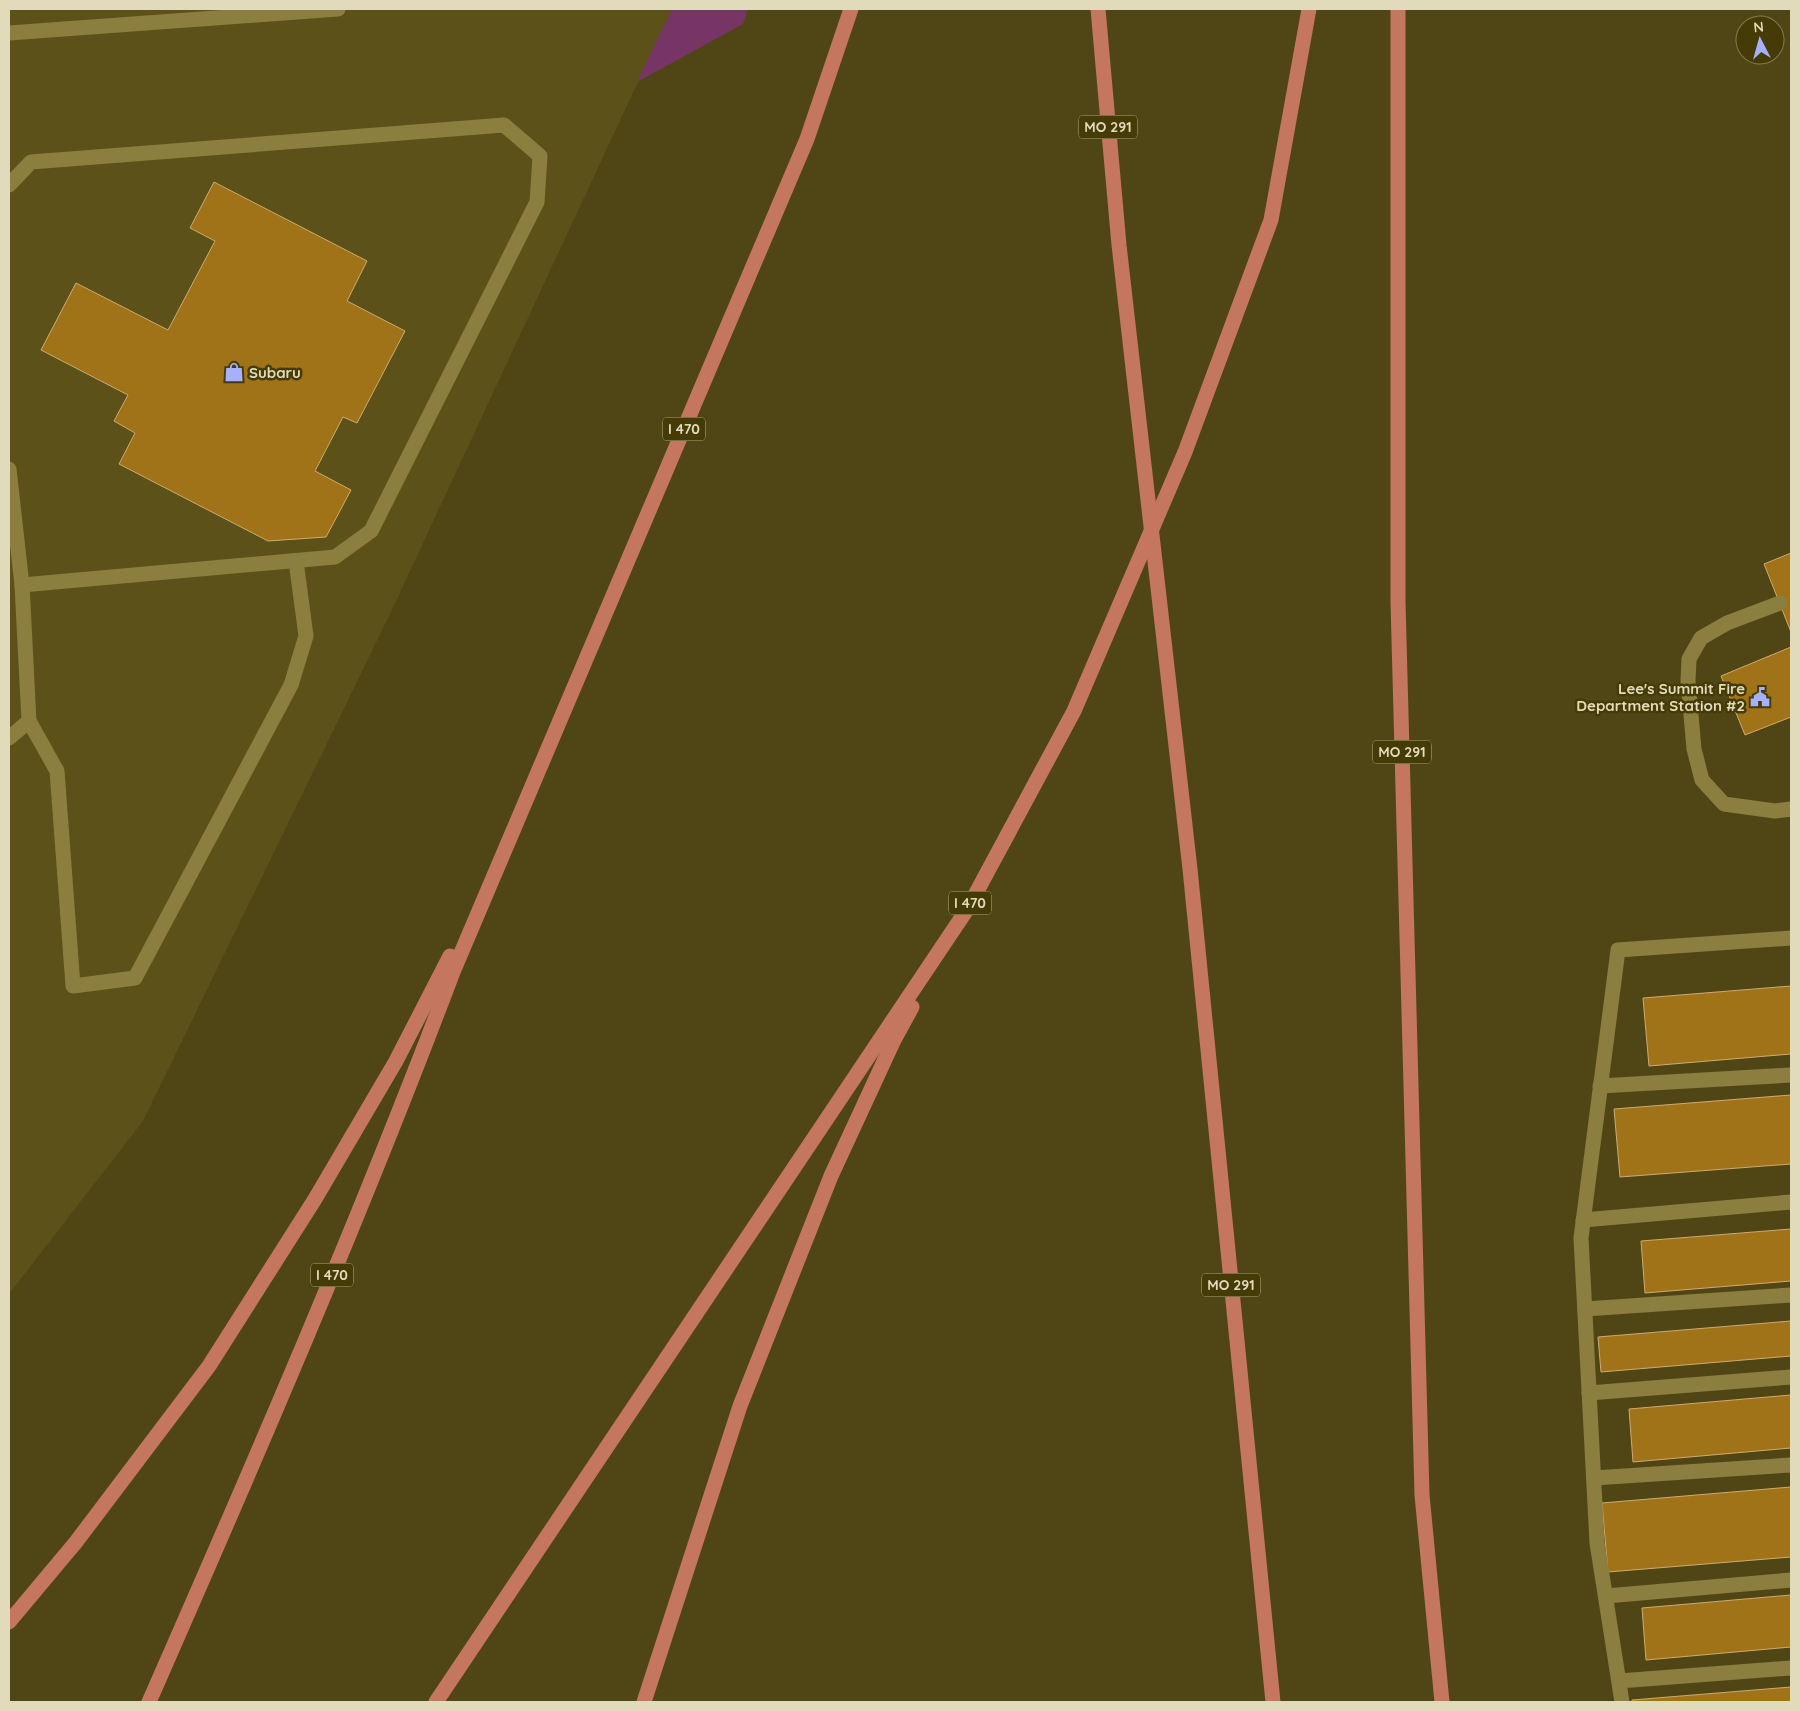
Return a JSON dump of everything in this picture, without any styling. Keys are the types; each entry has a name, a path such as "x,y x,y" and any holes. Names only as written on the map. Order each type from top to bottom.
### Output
{"highway":[{"name":"I 470","path":"149,1702 235,1506 398,1118 453,972 807,139 851,9"},
{"name":"MO 291","path":"1098,9 1119,245 1190,868 1273,1702"},
{"name":"I 470","path":"436,1702 968,908 1074,711 1185,452 1271,220 1309,9"},
{"name":"MO 291","path":"1398,9 1398,622 1422,1495 1442,1702"},
{"path":"9,1622 76,1542 209,1366 315,1199 396,1061 507,845"},
{"path":"644,1702 740,1406 830,1176 893,1042 968,908"}],"lane":[{"path":"9,33 338,9"},
{"path":"9,185 31,162 504,125 540,156 536,202 371,531 335,557 22,585"},
{"path":"9,469 22,585 29,721 57,772 73,986 135,978 291,685 306,636 296,561"},
{"path":"1780,603 1727,624 1701,638 1690,659 1688,682 1694,749 1702,780 1724,804 1775,811 1791,809"},
{"path":"9,738 29,721"},
{"path":"1622,1702 1597,1543 1581,1238 1618,950 1791,938"},
{"path":"1600,1086 1791,1075"},
{"path":"1584,1220 1791,1202"},
{"path":"1585,1310 1791,1295"},
{"path":"1589,1393 1791,1377"},
{"path":"1594,1478 1791,1465"},
{"path":"1606,1596 1791,1580"},
{"path":"1619,1681 1791,1668"}],"shaded area":[{"path":"9,9 672,9 390,614 143,1121 9,1294"},
{"path":"672,9 748,9 743,24 637,82"}],"building":[{"name":"Subaru","path":"214,182 367,261 347,301 405,331 357,423 343,417 315,471 351,490 326,537 268,541 119,464 135,433 114,421 128,395 41,350 76,283 168,330 215,241 190,228"},
{"path":"1791,553 1791,632 1764,564"},
{"name":"Lee's Summit Fire Department Station #2","path":"1791,647 1791,717 1745,735 1721,676"},
{"path":"1791,986 1791,1054 1649,1066 1643,998"},
{"path":"1791,1095 1791,1164 1620,1177 1614,1109"},
{"path":"1791,1229 1791,1281 1645,1293 1641,1241"},
{"path":"1791,1321 1791,1356 1601,1372 1598,1337"},
{"path":"1791,1395 1791,1448 1633,1462 1629,1409"},
{"path":"1791,1487 1791,1557 1608,1572 1602,1503"},
{"path":"1791,1595 1791,1647 1646,1660 1642,1608"},
{"path":"1791,1687 1791,1702 1632,1702 1632,1700"}],"place":[{"name":"Subaru","path":"234,372"},
{"name":"Lee's Summit Fire Department Station #2","path":"1760,697"}]}
